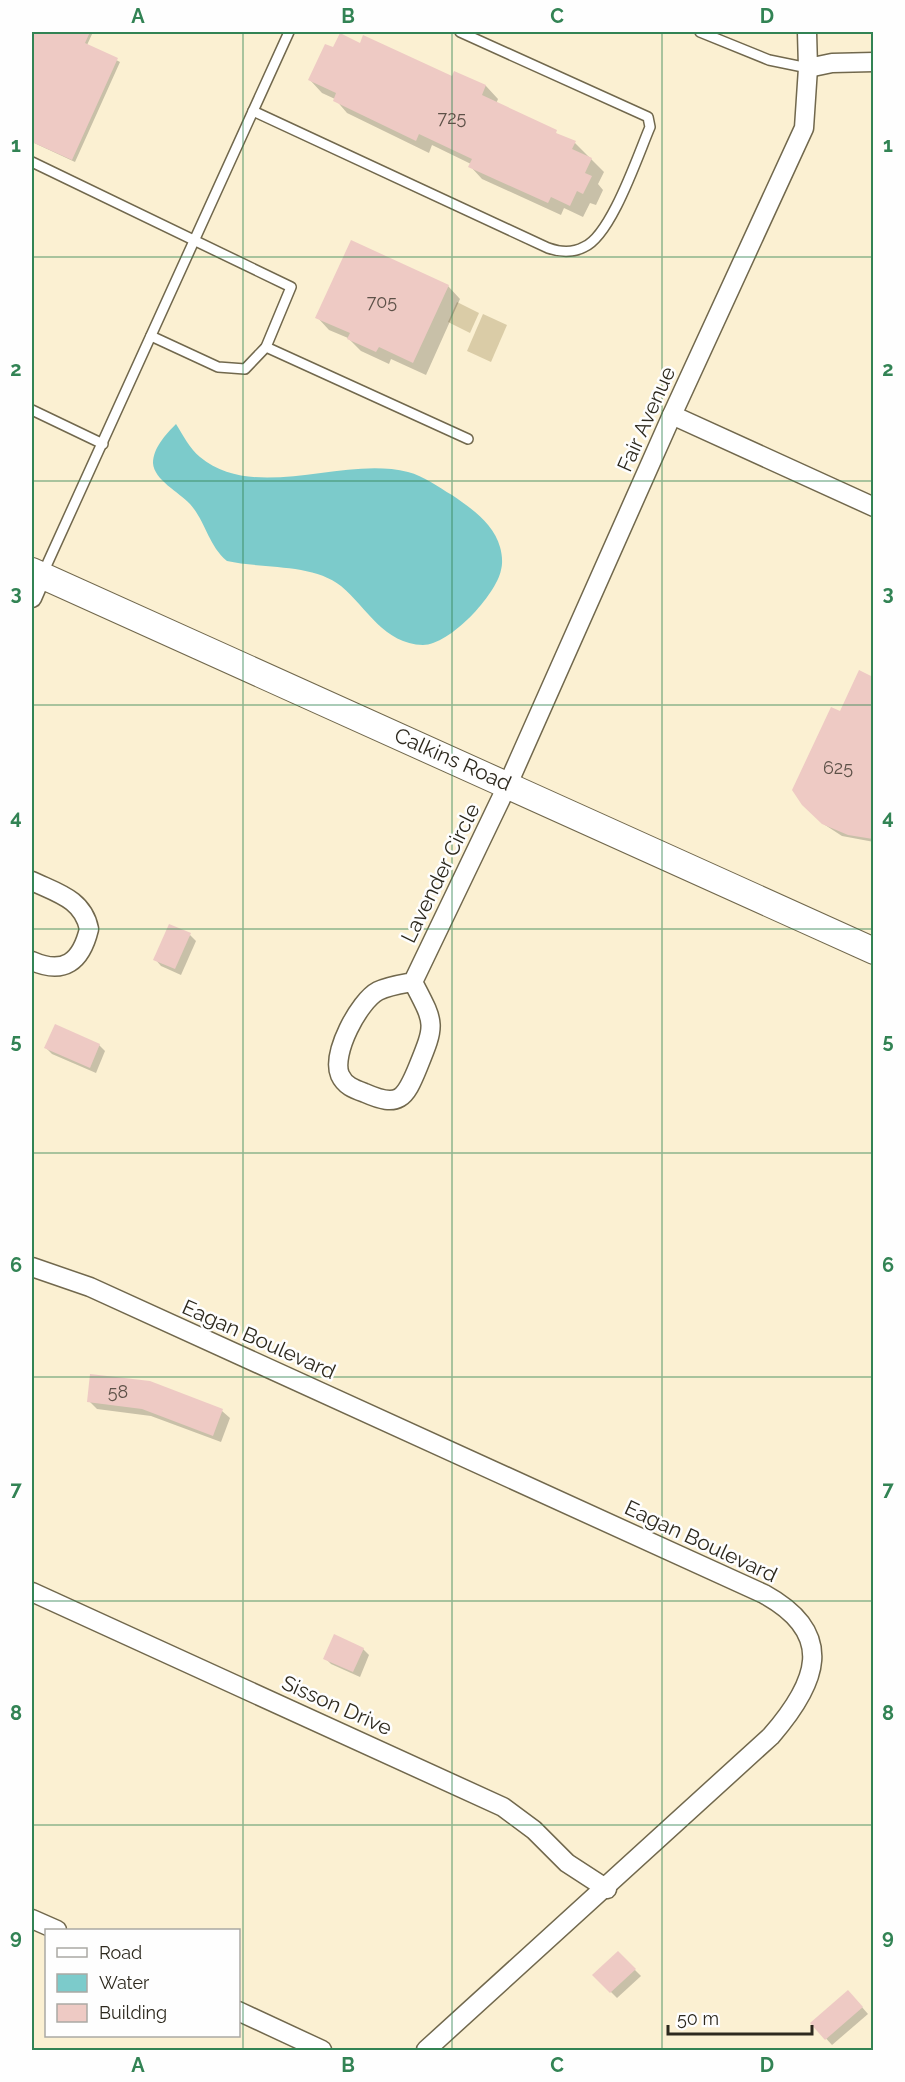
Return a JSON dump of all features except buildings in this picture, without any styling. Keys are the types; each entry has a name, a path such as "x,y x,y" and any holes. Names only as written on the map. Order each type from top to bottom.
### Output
{"main road":[{"name":"Calkins Road","path":"35,581 508,784 873,951"}],"street":[{"name":"Fair Avenue","path":"508,784 672,415 804,128 808,69 807,32"},
{"path":"808,69 832,63 873,62"},
{"path":"672,415 873,507"},
{"name":"Lavender Circle","path":"413,982 508,784"},
{"path":"32,881 69,898 80,907 89,929 80,955 69,964 44,967 32,961"},
{"path":"413,982 432,1019 432,1034 408,1090 397,1099 385,1102 348,1086 340,1074 337,1062 340,1047 363,1003 377,991 413,982"},
{"name":"Eagan Boulevard","path":"32,1267 90,1287 753,1589 786,1606 800,1619 809,1637 813,1655 804,1691 792,1712 771,1736 607,1889 426,2050"},
{"name":"Sisson Drive","path":"32,1593 494,1802 534,1830 567,1863 607,1889"},
{"path":"32,1919 55,1929"},
{"path":"240,2012 322,2050"}],"lane":[{"path":"35,581 103,444 289,32"},
{"path":"253,111 548,249 561,252 585,247 605,230 650,127 648,117 460,32"},
{"path":"700,32 769,60 808,69"},
{"path":"32,162 195,238 291,286 266,346 245,369 218,367 151,336"},
{"path":"266,346 468,439"},
{"path":"32,410 103,444"}],"shaded area":[{"path":"457,302 479,313 470,333 448,322"},
{"path":"483,314 507,325 491,362 467,351"}],"water":[{"path":"176,424 200,457 222,470 247,476 273,477 383,468 420,476 467,505 493,531 502,556 502,567 497,580 481,605 458,628 434,643 423,645 409,643 387,632 341,586 329,579 302,570 227,561 215,548 190,504 162,480 154,469 154,457 158,447"}]}
